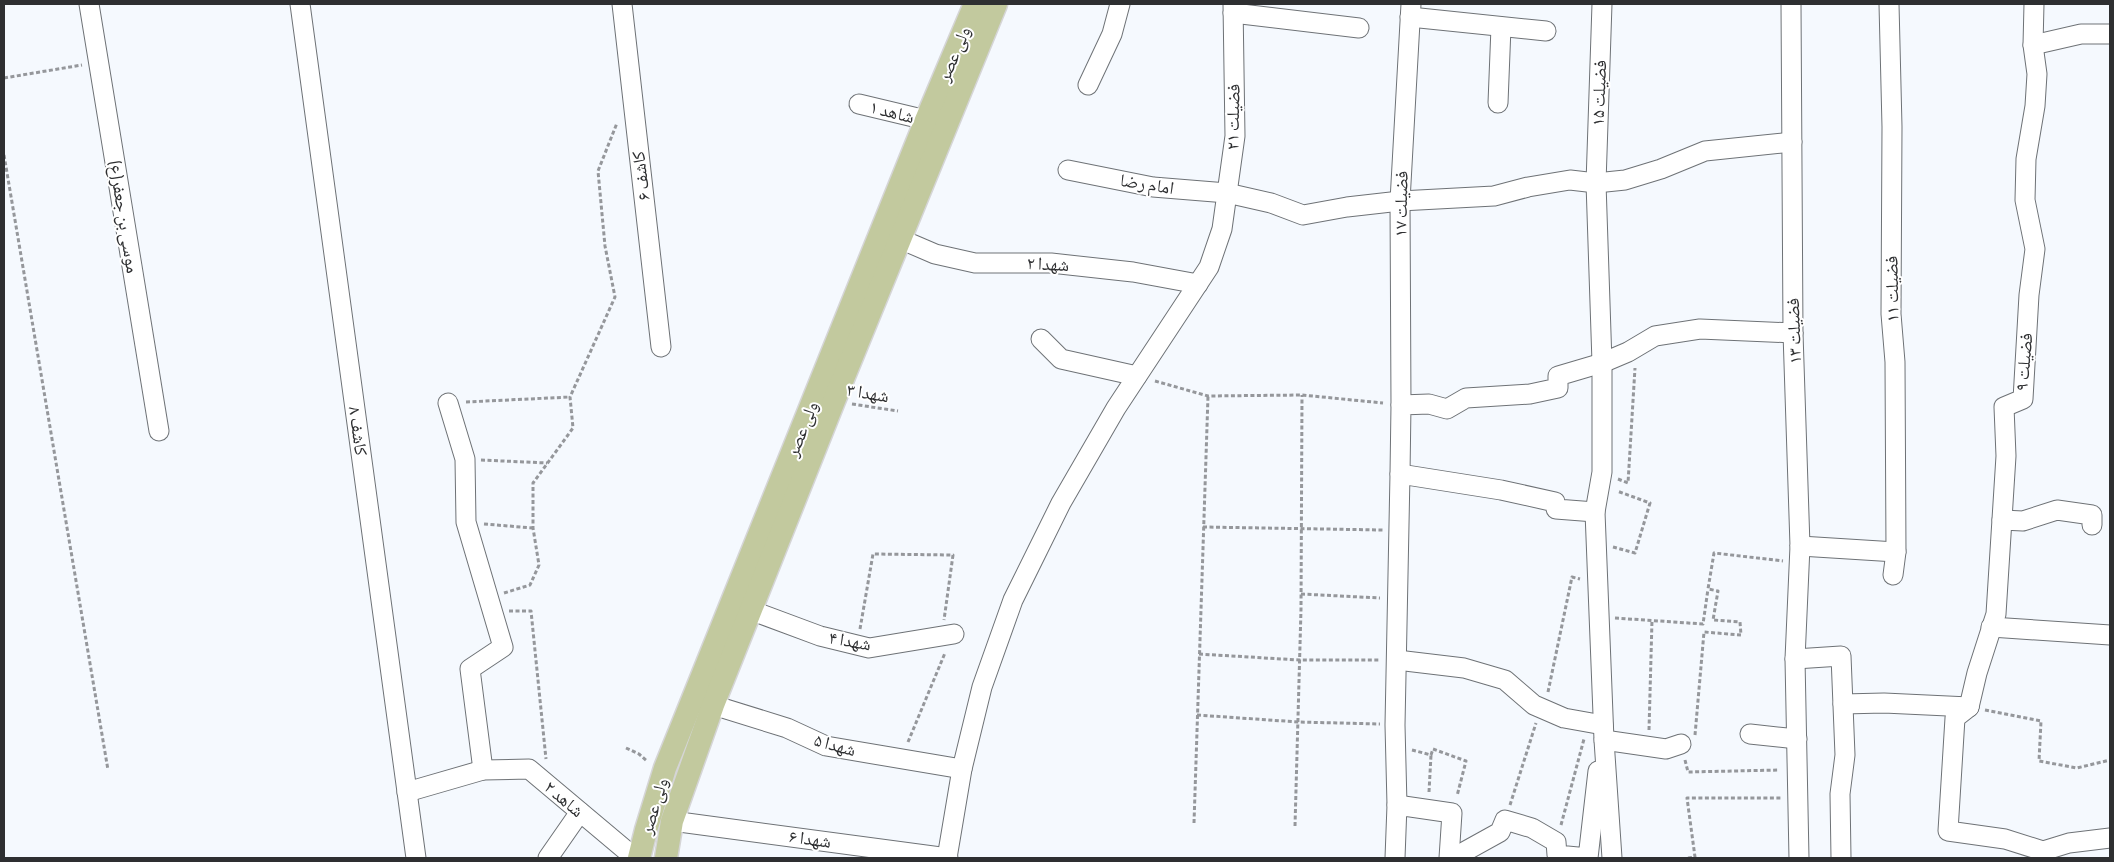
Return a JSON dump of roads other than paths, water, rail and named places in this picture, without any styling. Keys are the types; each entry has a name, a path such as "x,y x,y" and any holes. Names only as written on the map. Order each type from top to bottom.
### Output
{"main road":[{"name":"ولی عصر","path":"666,858 672,821 713,705 834,401 891,236 926,120 975,4"},
{"name":"ولی عصر","path":"639,858 665,768 891,236 996,4"}],"street":[{"name":"موسی بن جعفر(ع)","path":"89,4 159,431"},
{"name":"کاشف ۸","path":"300,4 416,858"},
{"name":"کاشف ۶","path":"622,4 661,347"},
{"path":"1088,85 1112,34 1120,4"},
{"name":"فضیلت ۱۵","path":"1600,726 1599,617 1595,512 1601,478 1602,363 1596,183 1602,4"},
{"name":"فضیلت ۱۳","path":"1791,4 1793,333 1800,555 1795,659 1799,858"},
{"name":"فضیلت ۱۱","path":"1889,4 1892,127 1891,314 1895,362 1896,552 1893,575"},
{"name":"فضیلت ۹","path":"1969,707 1977,673 1996,614 2006,456 2004,407 2023,399 2029,295 2035,249 2025,200 2026,159 2035,106 2037,74 2032,45 2034,4"},
{"path":"1233,8 1359,28"},
{"name":"فضیلت ۲۱","path":"947,858 962,769 982,686 1013,600 1061,503 1137,376 1209,267 1222,229 1234,136 1233,8"},
{"path":"1410,10 1501,26 1546,31"},
{"name":"فضیلت ۱۷","path":"1395,858 1397,805 1395,724 1402,405 1400,201 1410,10"},
{"path":"1498,103 1501,26"},
{"path":"2032,45 2082,34 2110,34"},
{"name":"شاهد ۱","path":"859,104 926,120"},
{"name":"امام رضا","path":"1068,170 1153,187 1227,194 1271,203 1303,215 1347,207 1400,201 1494,196 1528,187 1570,180 1596,183 1625,180 1661,169 1705,151 1792,142"},
{"name":"شهدا ۲","path":"891,236 935,254 975,263 1051,263 1133,272 1198,284"},
{"path":"1402,405 1429,404 1447,409 1466,398 1530,394 1558,388 1558,376 1602,363 1628,352 1655,336 1700,329 1793,333"},
{"path":"1041,339 1061,359 1137,376"},
{"path":"448,403 465,459 466,522 503,647 470,670 483,770"},
{"path":"1400,474 1501,490 1554,502 1556,508 1595,512"},
{"path":"2002,520 2023,521 2057,510 2092,515 2092,525"},
{"path":"1800,555 1896,552"},
{"name":"شهدا ۴","path":"750,610 820,636 870,648 948,635"},
{"path":"1991,627 2110,635"},
{"path":"1795,659 1841,656 1845,756 1840,794 1841,858"},
{"path":"1397,660 1464,668 1505,680 1534,706 1564,718 1600,726 1648,747 1666,749 1681,744"},
{"path":"1843,704 1884,703 1969,707"},
{"name":"شهدا ۵","path":"713,705 787,728 826,746 962,769"},
{"path":"1969,707 1955,718 1948,831 2005,839 2043,851 2069,843 2110,838"},
{"path":"1453,858 1500,832 1505,820 1532,828 1556,842 1557,855 1588,858 1600,726"},
{"path":"1600,726 1612,858"},
{"path":"1750,734 1797,739"},
{"name":"شاهد ۲","path":"407,792 483,770 529,769 635,858"},
{"path":"1397,805 1452,814 1449,858"},
{"path":"548,858 580,812"},
{"name":"شهدا ۶","path":"672,821 947,858"}]}
